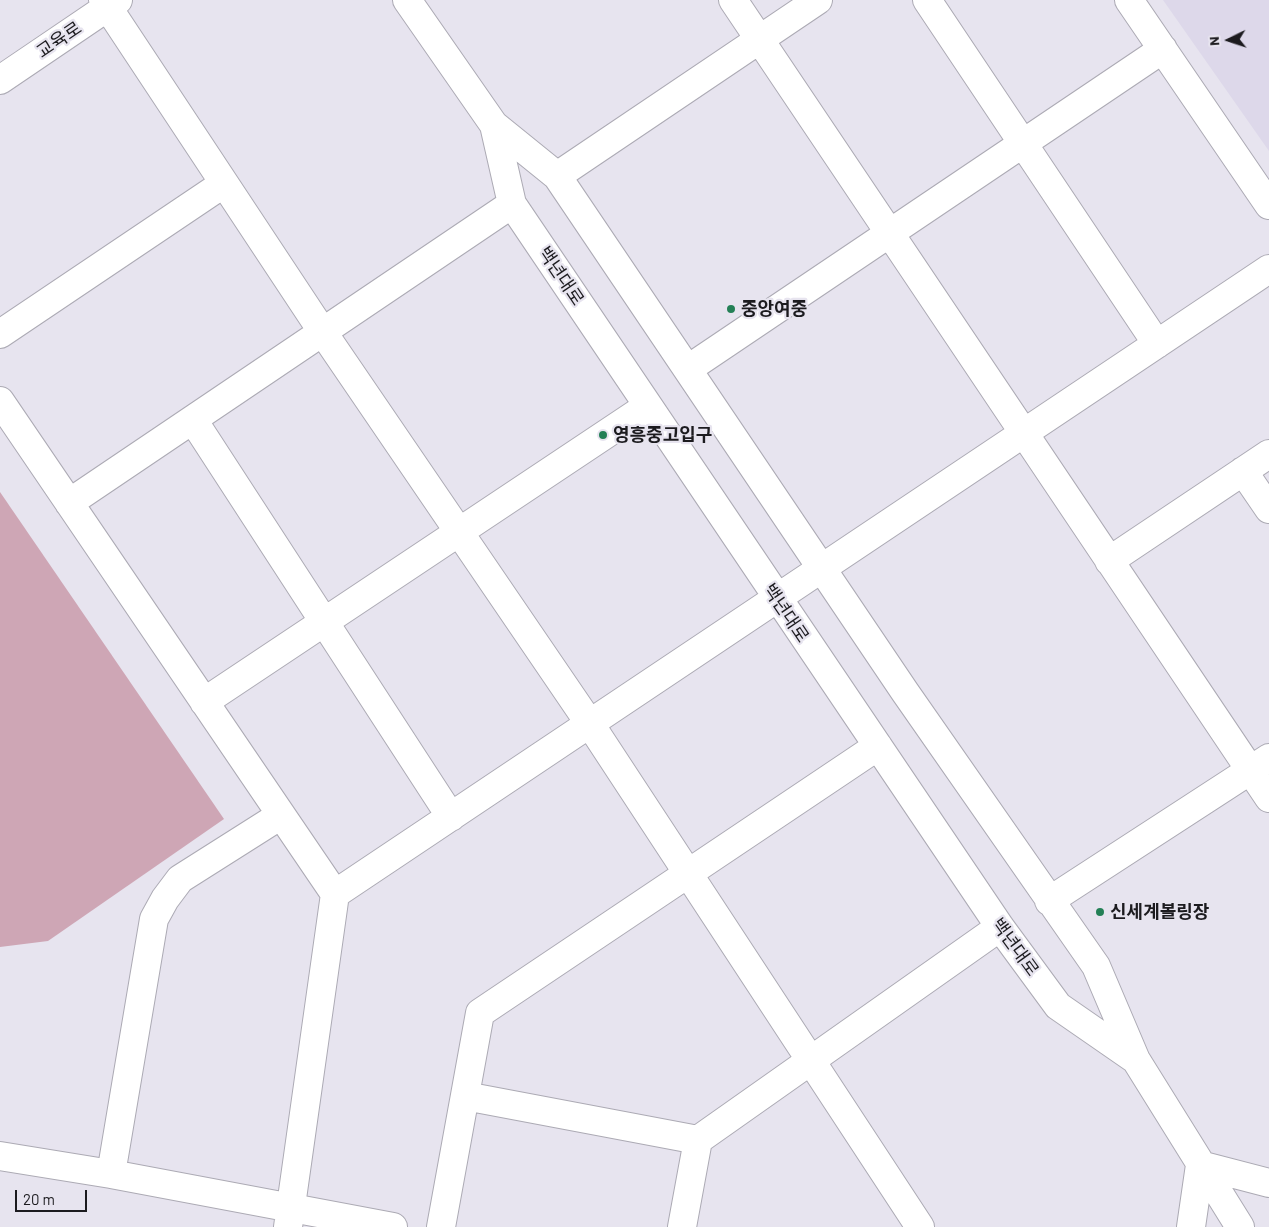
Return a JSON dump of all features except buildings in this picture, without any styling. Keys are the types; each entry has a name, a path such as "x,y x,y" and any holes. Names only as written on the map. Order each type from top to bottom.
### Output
{"street":[{"name":"백년대로","path":"407,0 494,125 557,176 822,569 1096,966 1136,1060 1240,1227"},
{"path":"733,0 1109,561 1259,764 1269,798"},
{"path":"557,176 818,0"},
{"path":"927,0 1157,344"},
{"path":"1129,0 1269,205"},
{"path":"110,2 223,184 590,724 920,1227"},
{"name":"교육로","path":"0,80 110,2"},
{"path":"688,369 1163,49"},
{"name":"백년대로","path":"494,125 512,204 1000,927 1058,1006 1136,1060"},
{"path":"0,334 223,184"},
{"path":"69,503 512,204"},
{"path":"335,894 1269,269"},
{"path":"0,402 335,894 290,1217"},
{"path":"204,702 648,406"},
{"path":"193,420 452,817"},
{"path":"1109,561 1269,454"},
{"path":"1243,471 1269,509"},
{"path":"441,1227 480,1014 688,872 878,746"},
{"path":"1050,901 1259,764"},
{"path":"111,1174 154,919 165,899 180,880 281,815"},
{"path":"682,1227 698,1140 1000,927"},
{"path":"465,1096 698,1140"},
{"path":"0,1156 111,1174 290,1217 393,1227"},
{"path":"1191,1227 1200,1165 1269,1183"}],"shaded area":[{"path":"1163,0 1269,0 1269,151"},
{"path":"0,492 224,819 48,941 0,947"}],"place":[{"name":"중앙여중","path":"731,309"},
{"name":"영흥중고입구","path":"603,435"},
{"name":"신세계볼링장","path":"1100,912"}]}
